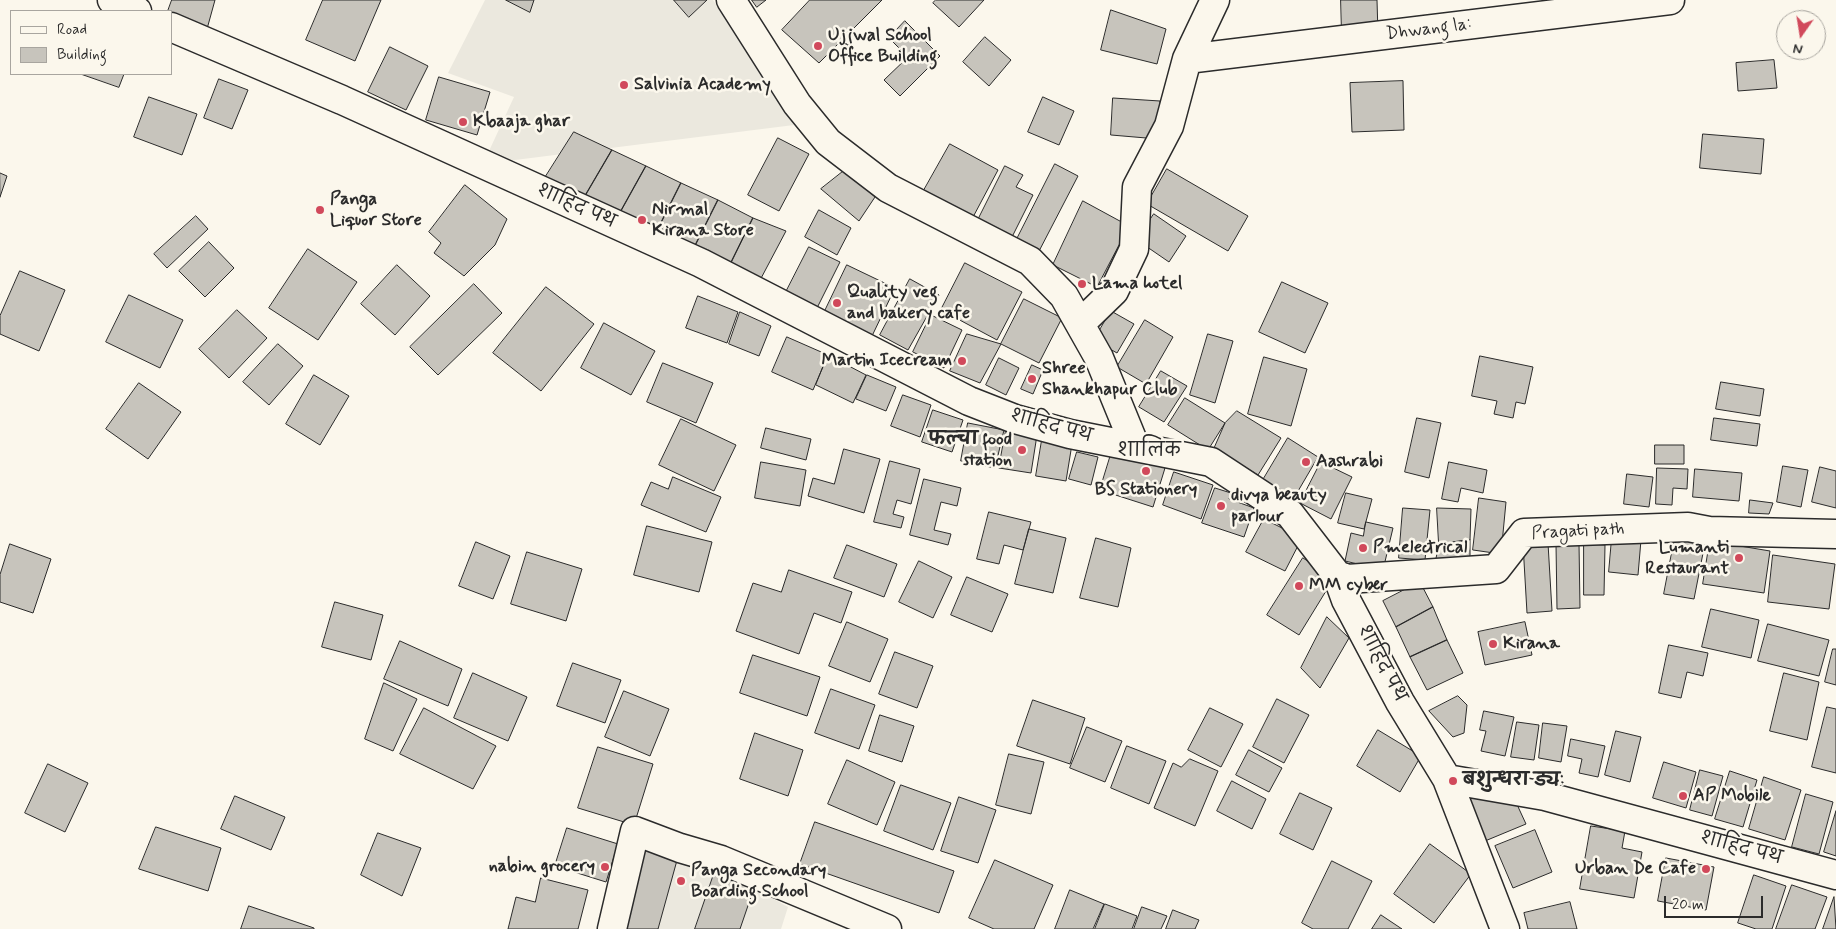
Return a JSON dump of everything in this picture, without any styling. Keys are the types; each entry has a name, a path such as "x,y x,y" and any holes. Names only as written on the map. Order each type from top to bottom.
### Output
{"street":[{"path":"112,0 135,10"},
{"path":"731,0 797,104 828,142 888,188 1030,261 1064,296 1099,358 1135,446"},
{"path":"1081,324 1114,291 1134,249 1137,188 1170,126 1188,59 1214,0"},
{"name":"Dhwang la:","path":"1188,59 1670,0"},
{"name":"शाहिद पथ","path":"172,27 342,100 701,262 970,401 1015,418 1070,434 1211,462 1290,514 1338,575 1346,600 1400,702 1447,779 1545,796 1836,875"},
{"name":"Pragati path","path":"1338,575 1347,579 1496,569 1524,533 1688,527 1709,531 1836,534"},
{"path":"1447,779 1505,929"},
{"path":"612,929 635,831 680,848 721,860 887,929"}],"shaded area":[{"name":"Salvinia Academy","path":"485,0 713,0 794,125 483,164 514,97 448,73"},
{"name":"Panga Secondary Boarding School","path":"679,853 714,874 754,888 788,907 781,929 615,929"}],"building":[{"path":"172,0 215,0 207,29 172,18 172,10 168,10"},
{"path":"323,0 381,0 355,61 306,40"},
{"path":"506,0 534,0 530,12"},
{"path":"674,0 707,0 689,17"},
{"path":"752,0 766,0 757,7"},
{"name":"Ujjwal School Office Building","path":"810,0 882,0 819,63 782,30"},
{"path":"936,0 984,0 959,27 933,3"},
{"path":"1341,0 1377,0 1378,34 1342,35"},
{"path":"1111,10 1166,29 1157,64 1101,50"},
{"path":"905,21 940,56 900,96 884,80 908,57 889,38"},
{"path":"985,37 1011,60 989,86 963,62"},
{"path":"390,47 428,66 406,110 368,92"},
{"path":"1774,60 1777,88 1738,91 1736,63"},
{"path":"84,75 124,75 119,87"},
{"path":"439,77 490,92 477,135 426,120"},
{"path":"219,79 248,90 232,129 204,118"},
{"path":"1403,81 1404,130 1352,132 1350,83"},
{"path":"149,97 197,114 182,155 134,137"},
{"path":"1043,97 1074,111 1059,145 1028,132"},
{"path":"1113,98 1160,101 1158,139 1111,135"},
{"path":"574,132 612,150 581,203 541,184"},
{"path":"1703,134 1764,139 1761,174 1700,168"},
{"path":"778,138 809,154 779,211 748,195"},
{"path":"950,144 998,170 972,219 923,192"},
{"path":"612,150 646,166 616,220 581,203"},
{"path":"1055,164 1078,176 1037,255 1015,243"},
{"path":"646,166 681,183 654,237 616,220"},
{"path":"1005,166 1023,175 1016,187 1033,195 1011,239 977,222"},
{"path":"1167,169 1248,216 1228,251 1147,204"},
{"path":"845,170 875,197 859,221 821,189"},
{"path":"0,173 7,176 0,197"},
{"path":"681,183 718,200 691,254 654,237"},
{"path":"465,185 507,219 495,245 464,276 434,253 441,243 429,232"},
{"path":"718,200 753,218 727,271 691,254"},
{"path":"1083,201 1129,226 1097,287 1053,265"},
{"path":"819,210 851,228 837,255 805,237"},
{"path":"1154,214 1186,236 1169,262 1137,240"},
{"path":"196,216 208,229 167,268 154,254"},
{"path":"753,218 786,231 758,284 727,271"},
{"path":"209,242 234,268 205,297 179,271"},
{"path":"809,247 840,262 815,312 784,296"},
{"path":"308,249 357,282 318,340 269,308"},
{"path":"965,263 1022,292 997,340 941,310"},
{"path":"397,265 430,296 395,335 361,304"},
{"path":"847,265 895,288 872,336 824,313"},
{"path":"20,271 65,290 39,351 0,334 0,316"},
{"path":"910,279 939,295 908,350 880,335"},
{"path":"1282,282 1328,303 1305,353 1259,332"},
{"path":"474,284 502,313 438,375 410,347"},
{"path":"546,287 594,324 541,391 493,353"},
{"path":"129,295 183,320 160,368 106,342"},
{"path":"698,296 738,312 727,343 686,328"},
{"path":"1024,299 1062,318 1039,363 1001,344"},
{"path":"237,310 267,338 229,378 199,349"},
{"path":"1111,311 1134,324 1117,353 1094,340"},
{"path":"740,312 771,326 759,356 729,344"},
{"path":"931,315 962,330 944,368 913,352"},
{"path":"1145,320 1173,337 1146,384 1117,367"},
{"path":"604,323 655,351 631,395 581,368"},
{"path":"967,334 1001,344 980,383 950,371"},
{"path":"1208,334 1233,341 1215,403 1190,395"},
{"path":"787,337 828,355 813,390 772,372"},
{"path":"278,344 303,366 269,405 243,382"},
{"path":"828,355 866,375 853,403 816,385"},
{"path":"1480,356 1533,367 1525,404 1516,402 1513,418 1494,414 1497,401 1472,396"},
{"path":"1264,357 1307,369 1291,426 1248,414"},
{"path":"999,358 1019,368 1006,395 986,385"},
{"path":"663,363 713,383 696,423 647,402"},
{"name":"Shree Shankhapur Club","path":"1032,365 1043,370 1033,394 1021,389"},
{"path":"1161,371 1187,386 1164,422 1139,407"},
{"path":"314,375 349,396 320,445 286,424"},
{"path":"867,375 896,387 886,411 856,399"},
{"path":"1721,382 1764,389 1760,416 1716,409"},
{"path":"139,383 181,412 148,459 106,429"},
{"path":"903,395 931,405 920,437 891,426"},
{"path":"1185,398 1225,423 1208,450 1168,425"},
{"path":"933,410 963,420 952,452 922,442"},
{"path":"1237,411 1281,438 1258,475 1214,448 1225,423"},
{"path":"1417,418 1441,423 1429,478 1405,472"},
{"path":"1714,418 1760,424 1757,446 1711,440"},
{"path":"681,419 736,445 714,491 659,465"},
{"path":"968,423 1004,430 995,468 961,461"},
{"path":"766,428 811,439 806,460 761,448"},
{"path":"1006,430 1037,435 1031,473 999,468"},
{"path":"1288,438 1318,457 1294,498 1263,480"},
{"path":"1042,440 1072,444 1066,481 1036,476"},
{"path":"1655,445 1684,445 1684,464 1655,464"},
{"path":"844,449 880,459 864,513 808,496 813,478 834,484"},
{"path":"1112,451 1165,468 1153,507 1100,490"},
{"path":"1077,452 1098,457 1091,485 1069,479"},
{"path":"890,461 920,469 911,504 897,500 893,514 904,517 901,528 874,522"},
{"path":"761,462 806,470 800,506 755,498"},
{"path":"1321,462 1352,477 1331,519 1300,503"},
{"path":"1449,462 1487,470 1483,493 1461,488 1458,502 1442,499"},
{"path":"1783,466 1808,470 1801,507 1777,502"},
{"path":"1820,467 1836,471 1836,508 1812,502"},
{"path":"1657,468 1688,469 1687,489 1673,488 1672,505 1656,504"},
{"path":"1695,469 1742,473 1739,501 1693,497"},
{"path":"1174,472 1213,485 1201,519 1163,505"},
{"path":"1627,474 1653,477 1649,507 1624,504"},
{"path":"673,477 721,497 706,532 641,505 651,482 668,489"},
{"path":"924,479 961,488 957,506 941,502 934,530 951,534 948,545 910,535"},
{"path":"1215,488 1231,493 1229,499 1254,508 1244,537 1202,523"},
{"path":"1346,493 1372,499 1364,529 1338,523"},
{"path":"1479,498 1506,502 1501,554 1473,550"},
{"path":"1750,500 1773,503 1769,514 1749,513"},
{"path":"1403,508 1430,510 1425,560 1399,558"},
{"path":"1437,508 1471,509 1470,540 1439,544"},
{"path":"989,512 1031,522 1023,550 1004,545 999,564 977,559"},
{"path":"1264,519 1302,538 1285,571 1246,552"},
{"path":"1366,522 1393,528 1383,570 1345,561 1351,533 1363,536"},
{"path":"647,526 712,542 699,592 634,575"},
{"path":"1029,529 1066,538 1053,593 1015,584"},
{"path":"1675,537 1705,543 1694,599 1664,594"},
{"path":"1096,538 1131,548 1118,607 1080,598"},
{"path":"1612,538 1641,540 1638,575 1609,572"},
{"path":"1470,540 1470,565 1435,563 1439,544"},
{"path":"1710,541 1770,551 1764,593 1703,584"},
{"path":"476,542 510,556 493,599 459,586"},
{"path":"1548,543 1552,611 1527,613 1523,544"},
{"path":"1579,543 1580,608 1557,609 1556,544"},
{"path":"10,544 51,559 33,613 0,602 0,575"},
{"path":"1584,544 1605,545 1604,595 1584,595"},
{"path":"847,545 897,564 884,597 834,578"},
{"path":"527,552 582,569 566,621 511,604"},
{"path":"1773,555 1835,564 1829,609 1768,602"},
{"path":"1303,558 1334,578 1299,635 1267,615"},
{"path":"919,561 952,577 933,618 899,602"},
{"path":"789,570 852,592 841,623 814,613 799,654 736,631 753,583 781,592"},
{"path":"967,577 1008,594 992,632 951,615"},
{"path":"1420,582 1433,607 1396,627 1383,601"},
{"path":"335,602 383,615 371,660 322,647"},
{"path":"1433,607 1447,640 1410,657 1396,627"},
{"path":"1711,609 1759,620 1751,658 1702,647"},
{"path":"1327,617 1349,638 1320,688 1301,668"},
{"path":"847,622 888,639 870,682 829,666"},
{"path":"1525,622 1532,655 1485,665 1478,632"},
{"path":"1768,624 1829,640 1819,676 1758,661"},
{"path":"1447,640 1463,673 1427,690 1410,657"},
{"path":"400,641 462,669 448,706 384,679"},
{"path":"1669,645 1708,653 1703,676 1687,672 1681,698 1659,693"},
{"path":"1833,649 1836,649 1836,685 1825,682"},
{"path":"895,652 933,666 917,708 879,694"},
{"path":"753,655 820,677 807,716 740,693"},
{"path":"573,663 621,680 605,723 557,706"},
{"path":"473,673 527,697 508,741 454,718"},
{"path":"1784,673 1819,682 1807,740 1770,731"},
{"path":"384,683 417,699 393,751 365,739"},
{"path":"831,689 875,705 859,749 815,733"},
{"path":"624,691 669,709 650,756 605,737"},
{"path":"1458,696 1467,705 1464,733 1453,737 1429,711"},
{"path":"1277,699 1309,715 1284,763 1253,747"},
{"path":"1033,700 1085,718 1070,764 1017,746"},
{"path":"1827,707 1836,709 1836,773 1812,767"},
{"path":"424,708 496,746 473,789 400,754"},
{"path":"1210,708 1243,724 1221,767 1188,750"},
{"path":"1484,711 1514,717 1505,756 1481,751 1486,731 1480,730"},
{"path":"880,715 914,726 902,762 869,751"},
{"path":"1517,722 1539,725 1534,760 1511,757"},
{"path":"1543,723 1567,726 1561,762 1539,758"},
{"path":"1087,727 1122,741 1105,782 1070,768"},
{"path":"1378,730 1421,756 1400,792 1357,766"},
{"path":"1616,731 1641,737 1630,782 1605,775"},
{"path":"755,733 803,750 788,796 740,779"},
{"path":"1571,739 1605,746 1598,777 1579,773 1582,759 1568,756"},
{"path":"1127,746 1166,761 1149,804 1111,788"},
{"path":"598,747 653,764 634,825 578,808"},
{"path":"1249,750 1282,768 1269,792 1236,775"},
{"path":"1009,754 1044,762 1031,814 996,805"},
{"path":"1190,759 1218,771 1195,826 1154,808 1173,763 1181,767"},
{"path":"847,760 895,782 877,825 828,804"},
{"path":"1664,762 1696,772 1686,808 1653,798"},
{"path":"48,764 88,783 65,832 25,813"},
{"path":"1700,770 1723,776 1712,816 1690,810"},
{"path":"1730,771 1757,780 1743,827 1715,819"},
{"path":"1764,777 1801,790 1785,840 1749,829"},
{"path":"1232,781 1266,799 1252,829 1217,811"},
{"path":"901,785 951,803 933,850 884,831"},
{"path":"1465,790 1514,798 1526,824 1485,841"},
{"path":"1300,793 1332,808 1313,850 1280,834"},
{"path":"1806,794 1833,802 1819,854 1792,847"},
{"path":"235,796 285,817 271,850 221,829"},
{"path":"959,797 996,810 978,863 941,851"},
{"path":"1836,811 1836,856 1824,852"},
{"path":"815,822 954,871 939,913 800,864"},
{"path":"1591,826 1625,831 1622,848 1642,852 1634,898 1580,889"},
{"path":"156,827 221,848 208,891 139,869"},
{"path":"567,828 618,844 606,882 555,866"},
{"path":"1535,830 1552,872 1513,888 1495,846"},
{"path":"378,833 421,848 402,896 361,875"},
{"path":"640,842 679,853 658,929 615,929"},
{"path":"1430,844 1471,874 1434,923 1394,894"},
{"path":"1666,858 1714,867 1706,910 1658,901"},
{"path":"995,860 1053,885 1034,929 994,929 969,918"},
{"path":"1332,861 1372,881 1348,929 1313,929 1302,923"},
{"path":"714,874 754,888 740,929 695,929"},
{"path":"1754,875 1786,886 1772,929 1756,929 1738,923"},
{"path":"541,878 588,890 578,929 508,929 516,897 535,902"},
{"path":"1792,885 1827,897 1815,929 1776,929"},
{"path":"1070,890 1104,904 1093,929 1055,929"},
{"path":"1834,897 1836,929 1823,929"},
{"path":"1570,902 1577,929 1528,929 1524,913"},
{"path":"1105,904 1137,916 1132,929 1095,929"},
{"path":"249,906 314,928 314,929 241,929"},
{"path":"1142,907 1167,916 1161,929 1134,929"},
{"path":"1173,910 1199,920 1195,929 1166,929"},
{"path":"1381,915 1402,929 1372,929"}],"place":[{"name":"Ujjwal School Office Building","path":"818,46"},
{"name":"Salvinia Academy","path":"624,85"},
{"name":"Kbaaja ghar","path":"463,122"},
{"name":"Panga Liquor Store","path":"320,210"},
{"name":"Nirmal Kirana Store","path":"642,220"},
{"name":"Lama hotel","path":"1082,284"},
{"name":"Quality veg and bakery cafe","path":"837,303"},
{"name":"Martin Icecream","path":"962,361"},
{"name":"Shree Shankhapur Club","path":"1032,379"},
{"name":"फल्चा food station","path":"1022,450"},
{"name":"Aashrabi","path":"1306,462"},
{"name":"BS Stationery","path":"1146,471"},
{"name":"divya beauty parlour","path":"1221,506"},
{"name":"Pmelectrical","path":"1363,548"},
{"name":"Lumanti Restaurant","path":"1739,558"},
{"name":"MM cyber","path":"1299,586"},
{"name":"Kirana","path":"1493,644"},
{"name":"बशुन्धरा ड्य:","path":"1453,781"},
{"name":"AP Mobile","path":"1683,796"},
{"name":"nabin grocery","path":"605,867"},
{"name":"Urban De Cafe","path":"1706,869"},
{"name":"Panga Secondary Boarding School","path":"681,881"}],"district":[{"name":"शालिक","path":"1149,452"}]}
